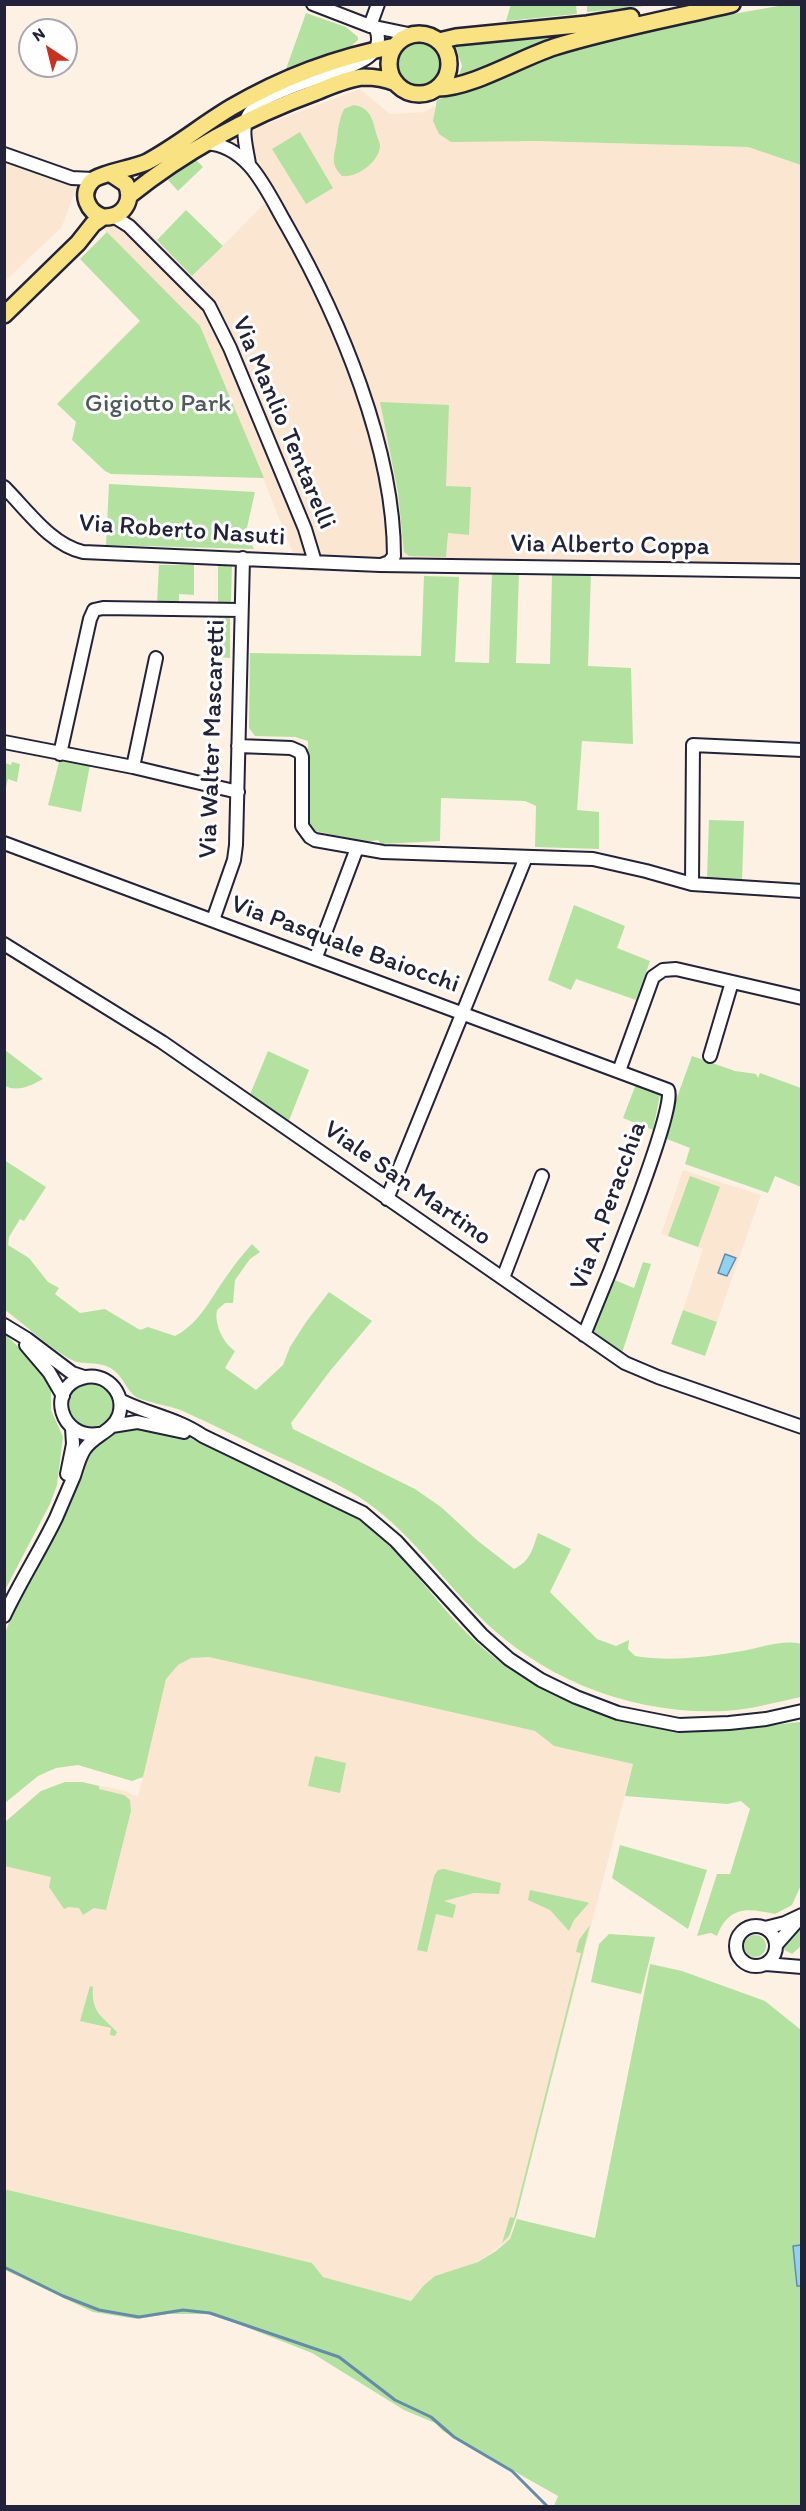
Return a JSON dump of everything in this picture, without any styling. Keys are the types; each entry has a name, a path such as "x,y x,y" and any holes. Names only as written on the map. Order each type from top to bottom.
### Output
{"main road":[{"path":"439,41 456,37 597,23 693,4"},
{"path":"4,315 78,243 90,227 117,210 161,170 204,142 246,120 351,80 379,78 396,83 414,94 429,93 438,88 455,86 528,57 592,36 732,4"},
{"path":"117,210 95,213 89,207 86,192 93,179 159,156 231,108 286,79 396,45 413,35 426,34 445,47 450,65 448,74 438,88"},
{"path":"396,45 389,64 396,83"},
{"path":"111,174 126,184 117,210"},
{"path":"4,303 72,237 89,207"}],"street":[{"path":"313,4 373,27 413,35"},
{"path":"378,4 373,27 378,40 375,50 366,58 274,96 257,106 246,120 245,138 249,164 311,270 327,302 358,383 382,464 394,539 394,556 389,562 380,565"},
{"path":"373,27 396,45"},
{"path":"204,142 226,147 249,164"},
{"path":"4,154 72,178 93,179"},
{"name":"Via Manlio Tentarelli","path":"117,210 129,226 209,306 230,348 305,529 315,562"},
{"name":"Via Roberto Nasuti","path":"4,487 59,541 73,550 380,565"},
{"path":"394,539 399,554 417,566"},
{"name":"Via Walter Mascaretti","path":"213,920 234,860 238,792 243,558"},
{"name":"Via Alberto Coppa","path":"380,565 801,571"},
{"path":"60,754 90,619 94,610 103,608 241,610"},
{"path":"132,767 156,658"},
{"path":"4,742 132,767 238,792"},
{"path":"692,884 693,745 801,750"},
{"path":"238,746 291,748 300,752 302,757 302,826 315,840 383,852 593,859 692,884 801,891"},
{"name":"Via Pasquale Baiocchi","path":"4,843 316,957 669,1092"},
{"path":"316,957 357,848"},
{"path":"387,1198 526,856"},
{"name":"Viale San Martino","path":"4,944 162,1042 584,1335 637,1369 801,1427"},
{"path":"619,1071 653,977 658,972 676,969 801,998"},
{"path":"710,1056 732,982"},
{"name":"Via A. Peracchia","path":"584,1335 660,1137 669,1103 669,1092"},
{"path":"503,1278 542,1176"},
{"path":"7,1326 72,1373 84,1377"},
{"path":"7,1326 39,1360 63,1396"},
{"path":"63,1498 73,1444 72,1428 62,1414 63,1396 71,1384 91,1376 106,1381 117,1392 120,1400 119,1414 112,1426"},
{"path":"120,1400 138,1410 180,1422 202,1436 363,1513 396,1541 482,1635 509,1659 541,1680 586,1701 644,1719 679,1725 801,1719"},
{"path":"4,1616 56,1518 84,1450 99,1434 112,1426 137,1422 202,1436"},
{"path":"72,1428 90,1435 99,1434"},
{"path":"766,1719 801,1711"},
{"path":"801,1916 776,1947 773,1957 765,1964 747,1965 739,1958 735,1948 737,1937 744,1929 754,1926 765,1928 801,1916"},
{"path":"765,1928 773,1935 776,1947 801,1967"},
{"path":"765,1964 801,1967"}],"shaded area":[{"path":"360,89 390,114 423,112 461,95 536,141 748,147 801,165 801,564 765,564 759,576 300,571 259,468 109,235 98,222 105,220 120,225 133,216 193,276 267,201 249,172 228,153 208,146"},
{"path":"5,158 77,185 62,227 5,281"},
{"path":"683,1170 761,1195 717,1322 683,1310 703,1249 661,1234"},
{"path":"173,1648 535,1731 554,1746 633,1764 510,2239 478,2262 435,2276 411,2301 323,2277 312,2263 5,2189 5,1822 41,1791 65,1782 82,1782 125,1791 138,1797"}],"green space":[{"path":"511,4 576,5 577,14 506,21"},
{"path":"587,4 654,4 654,5 587,12"},
{"path":"784,5 801,5 801,165 748,147 535,141 451,142 439,134 433,121 437,100 542,56 642,30"},
{"path":"306,13 346,27 358,37 358,40 350,47 286,69"},
{"path":"602,29 457,81 462,66 456,47"},
{"path":"420,41 436,48 443,64 436,80 420,87 404,80 397,64 404,48"},
{"path":"354,105 365,109 371,116 380,146 379,152 376,158 360,172 342,176 334,163 338,128 344,109"},
{"path":"300,132 333,188 306,204 272,149"},
{"path":"195,159 203,167 178,191 168,180"},
{"path":"186,210 223,246 192,276 157,240"},
{"name":"Gigiotto Park","path":"107,232 200,326 264,478 111,474 72,440 76,422 57,404 140,321 80,259"},
{"path":"380,402 449,405 446,486 471,487 469,535 448,533 446,557 409,556 404,552 398,492"},
{"path":"109,484 255,492 246,532 254,549 106,545"},
{"path":"218,563 232,564 231,601 228,604 218,605"},
{"path":"159,565 194,565 194,595 179,594 179,602 157,603"},
{"path":"492,572 519,573 516,663 550,664 552,573 591,573 588,666 631,668 633,744 582,741 577,810 599,812 599,849 535,847 536,806 525,801 441,798 440,841 381,844 378,840 366,842 315,831 309,822 308,741 295,737 255,736 249,728 250,653 421,656 424,576 459,577 455,662 489,663"},
{"path":"218,615 230,615 230,658 217,657"},
{"path":"60,758 90,765 81,812 48,805"},
{"path":"12,762 20,764 17,782 8,779 5,792 5,763 11,765"},
{"path":"709,820 744,821 742,880 707,878"},
{"path":"574,905 625,926 617,948 650,961 636,1000 576,979 571,990 548,980"},
{"path":"5,1050 43,1079 20,1088 5,1086"},
{"path":"268,1051 309,1070 288,1123 249,1097"},
{"path":"692,1056 735,1071 756,1074 758,1078 760,1073 801,1088 801,1187 775,1176 768,1193 685,1164 690,1148 667,1139 675,1103"},
{"path":"636,1084 660,1095 653,1130 623,1118"},
{"path":"4,1160 46,1187 24,1221 20,1219 9,1237 8,1245 29,1258 48,1282 59,1288 55,1294 80,1313 105,1309 140,1330 148,1327 175,1336 184,1331 198,1317 232,1268 252,1244 260,1252 250,1259 235,1280 233,1303 225,1303 217,1310 216,1315 220,1333 235,1351 225,1368 256,1390 283,1365 290,1347 329,1292 372,1321 291,1423 293,1429 415,1489 441,1507 478,1541 514,1569 524,1563 538,1533 571,1549 550,1592 597,1639 616,1646 629,1640 628,1649 635,1656 661,1659 688,1658 742,1651 779,1643 801,1644 801,1697 734,1710 689,1711 655,1707 622,1699 558,1674 529,1657 501,1636 476,1613 401,1531 368,1503 322,1477 185,1412 136,1397 116,1372 107,1366 77,1362 56,1350 5,1310"},
{"path":"690,1176 720,1187 698,1247 668,1236"},
{"path":"643,1262 651,1264 622,1353 589,1330 610,1278 634,1288"},
{"path":"683,1310 717,1322 705,1356 671,1344"},
{"path":"5,1334 33,1361 51,1387 51,1410 63,1437 57,1485 50,1504 5,1590"},
{"path":"96,1383 108,1389 113,1397 113,1415 108,1423 100,1428 86,1429 74,1423 69,1415 68,1401 74,1389 82,1384"},
{"path":"120,1429 168,1431 188,1437 321,1499 363,1523 407,1564 473,1639 525,1679 554,1695 616,1718 681,1729 735,1729 800,1722 801,1885 792,1905 775,1914 740,1911 727,1919 717,1936 711,1933 697,1936 717,1874 730,1874 750,1809 741,1801 727,1804 625,1796 633,1764 554,1746 535,1731 209,1657 191,1658 178,1665 166,1679 143,1777 132,1781 78,1765 56,1768 38,1776 5,1803 4,1636 14,1609 57,1529 87,1460 96,1446"},
{"path":"315,1756 346,1763 340,1793 308,1786"},
{"path":"65,1782 82,1782 99,1786 99,1789 124,1795 130,1800 131,1811 106,1910 94,1908 83,1915 79,1908 64,1909 49,1887 51,1877 5,1866 5,1822 41,1791"},
{"path":"620,1845 707,1870 688,1929 612,1878"},
{"path":"444,1869 501,1883 499,1894 474,1893 444,1901 456,1905 453,1918 436,1914 427,1952 417,1950 434,1876 438,1870"},
{"path":"530,1890 589,1903 574,1920 569,1931 550,1910 528,1900"},
{"path":"590,1925 517,2214 509,2236 502,2243 510,2217 514,2218 581,1953 576,1952 579,1940"},
{"path":"801,1925 801,1946 792,1954 783,1949 783,1945"},
{"path":"609,1934 655,1937 641,1994 591,1982 599,1944"},
{"path":"755,1935 763,1938 766,1946 763,1954 755,1957 747,1954 744,1946 747,1938"},
{"path":"650,1964 682,1971 765,2001 801,2030 801,2506 554,2506 558,2496 443,2431 435,2423 404,2410 312,2353 208,2314 168,2314 137,2319 93,2312 5,2270 4,2189 312,2263 323,2277 411,2301 435,2276 478,2262 496,2251 510,2239 517,2219 595,2238"},
{"path":"90,1986 93,1987 96,2008 102,2018 117,2032 115,2036 110,2035 111,2028 80,2021"}],"water":[{"path":"725,1254 736,1258 727,1276 718,1273"},
{"path":"801,2245 801,2286 797,2286 793,2246"}],"waterway":[{"path":"4,2267 63,2296 99,2310 139,2317 183,2310 210,2313 339,2357 395,2400 431,2417 454,2437 512,2471 547,2506"}]}
